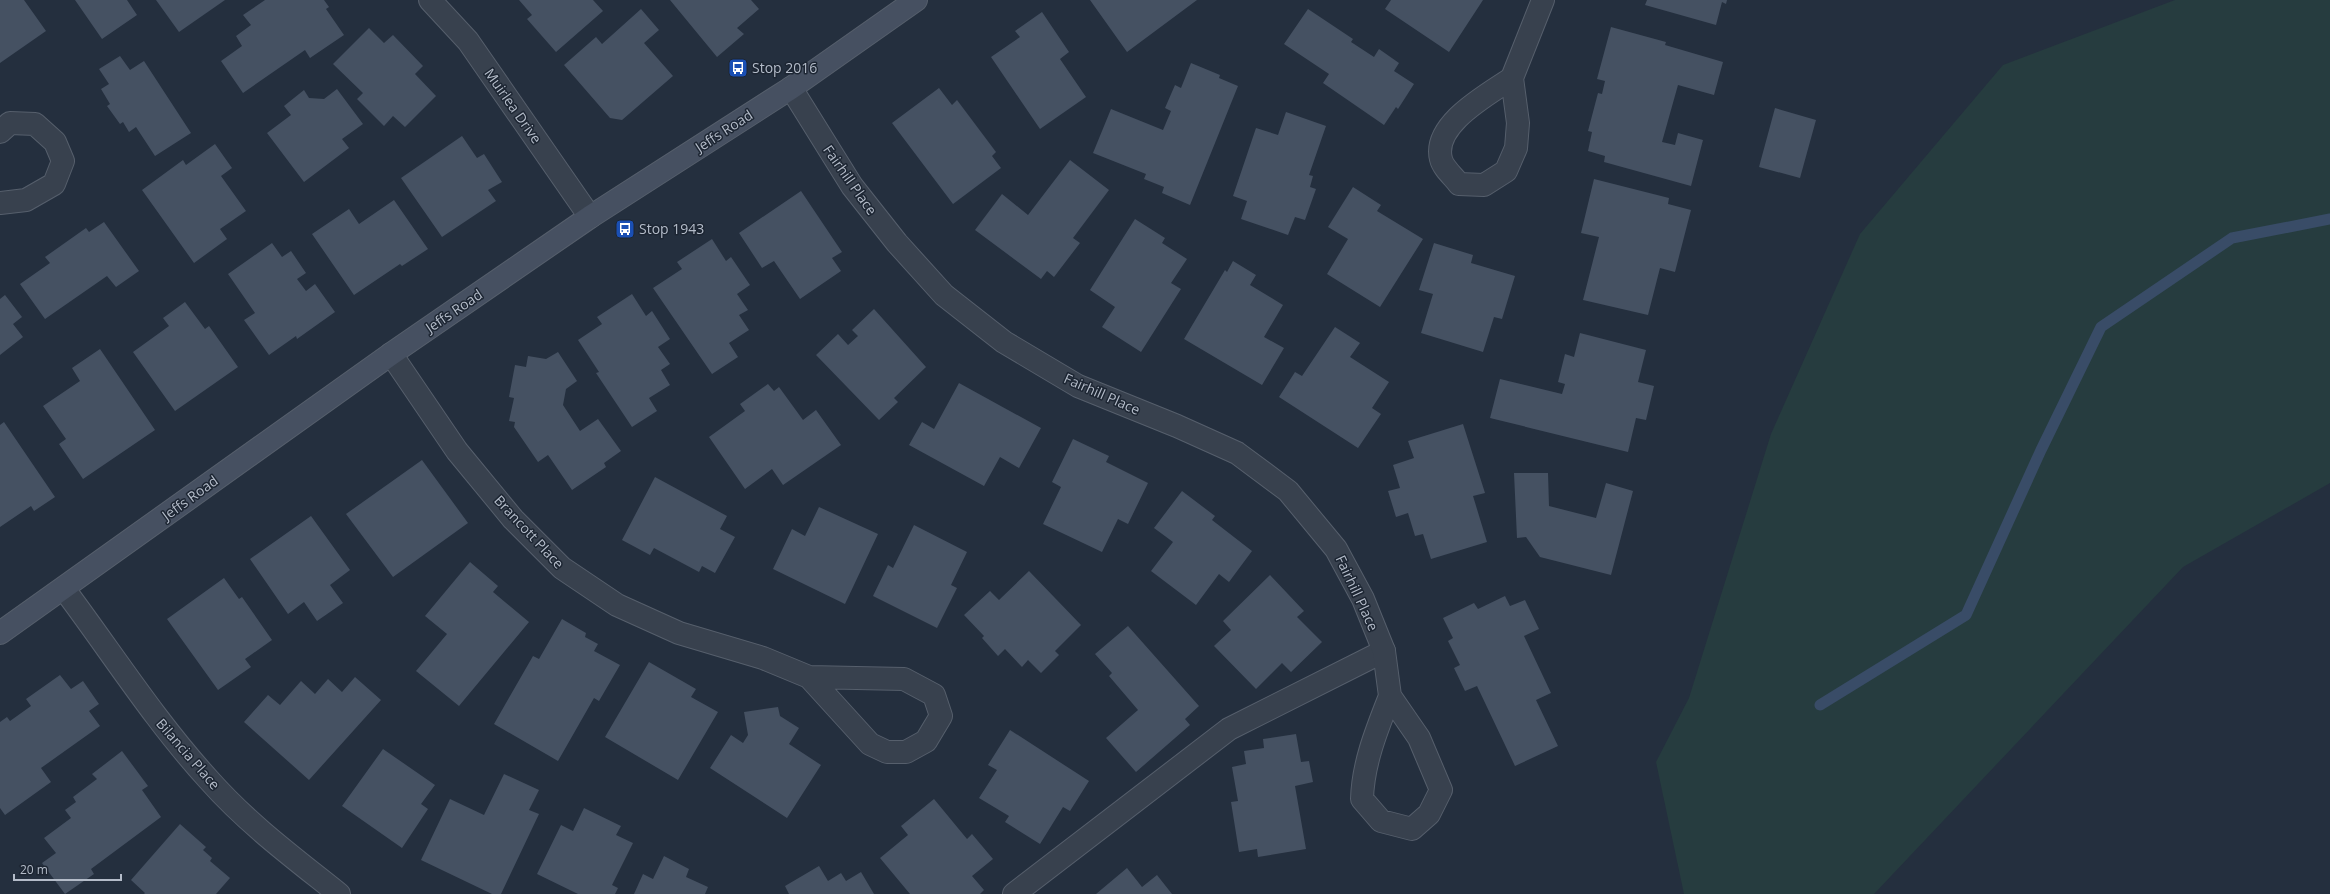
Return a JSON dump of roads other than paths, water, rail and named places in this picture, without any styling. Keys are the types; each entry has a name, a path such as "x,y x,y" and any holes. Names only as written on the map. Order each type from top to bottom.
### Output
{"street":[{"name":"Muirlea Drive","path":"430,0 468,41 590,217"},
{"name":"Jeffs Road","path":"0,633 64,589 391,354 590,217 791,88 916,0"},
{"path":"1512,78 1469,107 1450,125 1440,150 1441,161 1459,184 1484,185 1506,172 1516,148 1518,123 1512,78 1543,0"},
{"name":"Fairhill Place","path":"791,88 852,186 897,243 944,295 1004,342 1078,386 1177,426 1237,454 1288,491 1336,549 1363,599 1384,652 1390,696 1419,738 1441,790 1429,814 1412,828 1381,821 1362,799 1363,780 1369,755 1390,696"},
{"path":"0,132 10,124 35,124 55,142 63,160 54,184 26,200 0,203"},
{"name":"Brancott Place","path":"391,354 457,450 513,519 562,568 617,605 679,633 763,658 809,677 904,679 934,695 940,716 926,741 906,752 887,752 870,744 809,677"},
{"name":"Bilancia Place","path":"64,589 163,727 210,781 266,836 339,894"},
{"path":"1014,894 1229,729 1384,652"}],"waterway":[{"path":"1820,705 1966,615 2041,450 2101,327 2232,238 2330,219"}],"place":[{"name":"Stop 2016","path":"738,68"},
{"name":"Stop 1943","path":"625,229"}]}
